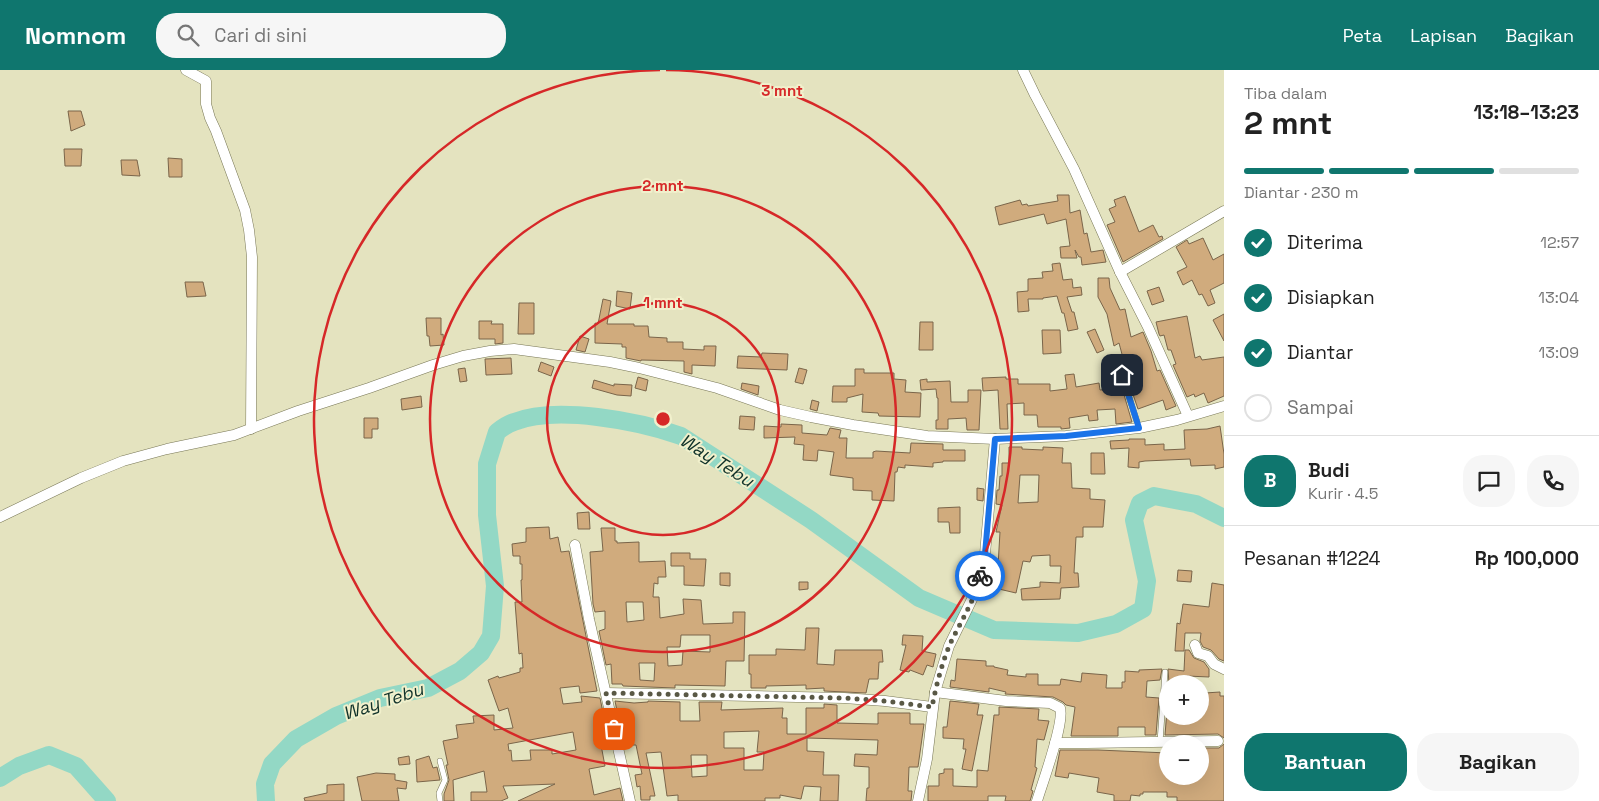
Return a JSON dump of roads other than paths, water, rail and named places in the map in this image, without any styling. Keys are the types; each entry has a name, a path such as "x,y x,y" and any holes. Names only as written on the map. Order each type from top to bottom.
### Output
{"street":[{"path":"186,70 206,80 206,104 208,111 245,210 249,230 252,257 251,429"},
{"path":"1023,70 1074,168 1120,272 1148,327 1188,416"},
{"path":"1120,272 1224,211"},
{"path":"0,517 81,478 123,462 167,449 234,435 298,411 441,363 490,351 514,349 610,362 717,388 780,410 853,426 926,436 995,439 1066,436 1139,428 1177,420 1224,406"},
{"path":"918,801 935,692 949,646 977,589 985,554 995,439"},
{"path":"575,545 588,619 630,801"},
{"path":"1196,645 1198,653 1208,656 1214,664 1224,669"},
{"path":"935,692 1050,703 1060,708 1061,712 1055,742 1037,801"},
{"path":"606,693 844,698 932,707"},
{"path":"1209,741 1218,741"},
{"path":"1055,742 1159,742"}],"lane":[{"path":"1122,375 1139,428"},
{"path":"1160,735 1165,672"},
{"path":"440,761 445,780 439,792 440,801"}],"waterway":[{"name":"Way Tebu","path":"266,801 265,784 272,764 296,739 336,716 380,698 428,688 460,671 481,653 491,636 495,586 487,515 487,464 497,432 514,422 532,417 552,415 598,417 643,425 681,436 811,520 919,598 994,630 1078,633 1116,624 1143,609 1147,581 1134,520 1140,503 1154,496 1196,504 1224,518"},
{"name":"Way Tebu","path":"0,778 19,766 49,755 76,766 107,801"}]}
